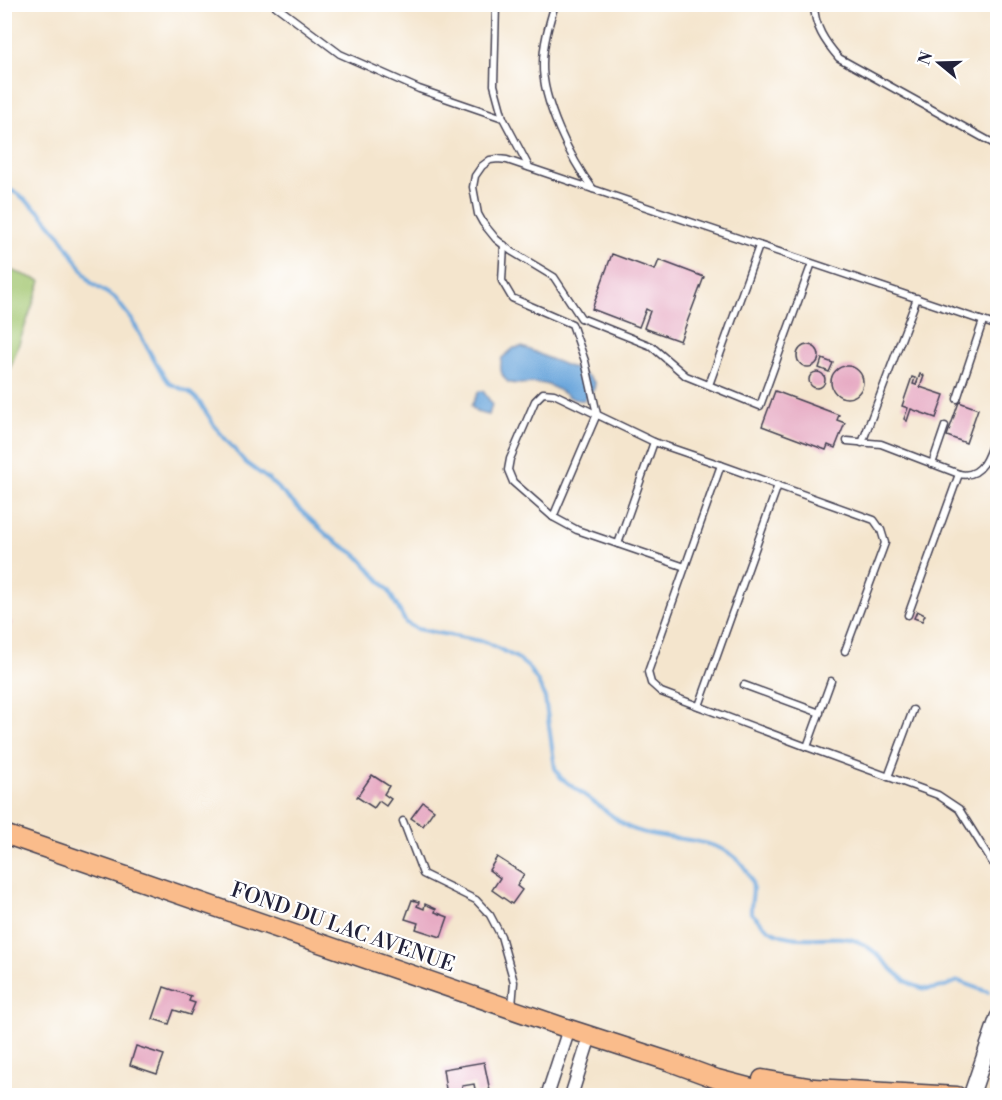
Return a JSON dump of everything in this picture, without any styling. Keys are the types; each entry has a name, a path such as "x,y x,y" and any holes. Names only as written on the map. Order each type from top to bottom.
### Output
{"main road":[{"name":"FOND DU LAC AVENUE","path":"4,834 717,1079 782,1095"},
{"name":"FOND DU LAC AVENUE","path":"668,1061 814,1088 957,1095"}],"street":[{"path":"971,1095 998,1017"},
{"path":"547,1095 569,1029"},
{"path":"571,1095 590,1036"}],"lane":[{"path":"273,4 340,54 419,89 503,118"},
{"path":"496,4 494,85 503,118 529,167"},
{"path":"555,4 544,49 544,82 557,122 577,166 594,190"},
{"path":"814,4 815,19 819,30 838,58 998,146"},
{"path":"812,263 760,406 686,376 651,346 581,318 554,278 504,245 489,231 478,214 473,187 482,166 490,160 498,159 529,167 998,326"},
{"path":"504,245 502,281 512,298 572,324 585,361 597,414 553,517"},
{"path":"709,385 759,246"},
{"path":"862,443 917,298"},
{"path":"957,399 983,321"},
{"path":"685,567 577,530 553,517 513,482 508,470 510,459 534,401 543,393 554,394 654,442 874,520 881,530 885,543 845,651"},
{"path":"932,464 945,426"},
{"path":"847,441 882,444 958,474 971,475 981,469 998,426"},
{"path":"618,544 654,442"},
{"path":"721,465 648,672 651,683 661,692 938,795 959,809 992,862 998,866"},
{"path":"908,615 958,474"},
{"path":"699,706 778,486"},
{"path":"807,747 831,681"},
{"path":"744,685 820,713"},
{"path":"888,777 913,710"},
{"path":"403,821 423,874 476,900 490,915 501,936 514,982 512,1010"}],"green space":[{"path":"4,268 41,281 5,383"}],"water":[{"path":"522,347 582,373 595,383 594,389 584,400 579,400 545,384 510,383 502,373 502,358 514,348"},
{"path":"479,391 483,391 492,404 489,415 476,412 471,406"}],"building":[{"path":"612,254 655,270 659,260 704,277 680,341 644,328 650,311 646,309 639,327 592,309"},
{"path":"808,345 816,348 819,356 816,364 808,367 800,364 797,356 800,348"},
{"path":"822,359 833,363 829,372 819,368"},
{"path":"847,366 859,370 863,382 859,394 847,398 835,394 831,382 835,370"},
{"path":"814,372 820,372 825,380 823,386 814,388 809,383 809,377"},
{"path":"920,374 924,376 920,387 944,395 936,418 911,409 907,421 904,419 908,408 902,406 912,377 915,378 913,384 916,385"},
{"path":"775,391 839,415 837,420 845,423 835,448 828,445 826,450 762,426"},
{"path":"959,402 978,409 966,443 947,436"},
{"path":"917,611 925,615 922,621 914,618"},
{"path":"4,619 12,622 5,641 4,640"},
{"path":"372,775 389,786 384,794 391,799 386,806 379,801 374,808 357,797"},
{"path":"423,802 434,810 423,826 411,818"},
{"path":"497,857 524,874 517,886 522,890 512,904 492,890 500,878 489,870"},
{"path":"412,900 419,902 417,906 424,909 425,904 436,909 435,912 448,917 441,937 416,929 418,923 405,919"},
{"path":"164,987 191,996 189,1001 195,1003 190,1015 174,1010 169,1024 153,1019"},
{"path":"136,1046 164,1055 157,1074 130,1065"},
{"path":"484,1062 490,1091 476,1094 474,1084 462,1086 463,1096 447,1096 443,1069"}],"waterway":[{"path":"4,187 18,194 41,213 59,234 91,283 115,298 132,320 170,384 189,392 199,401 216,428 246,463 268,479 329,537 358,556 389,591 406,623 417,629 486,642 517,658 528,667 545,698 555,768 561,778 628,827 644,833 715,846 730,854 743,865 752,882 751,913 772,931 793,938 838,938 859,942 868,947 898,975 916,986 935,989 958,981 988,992"}]}
